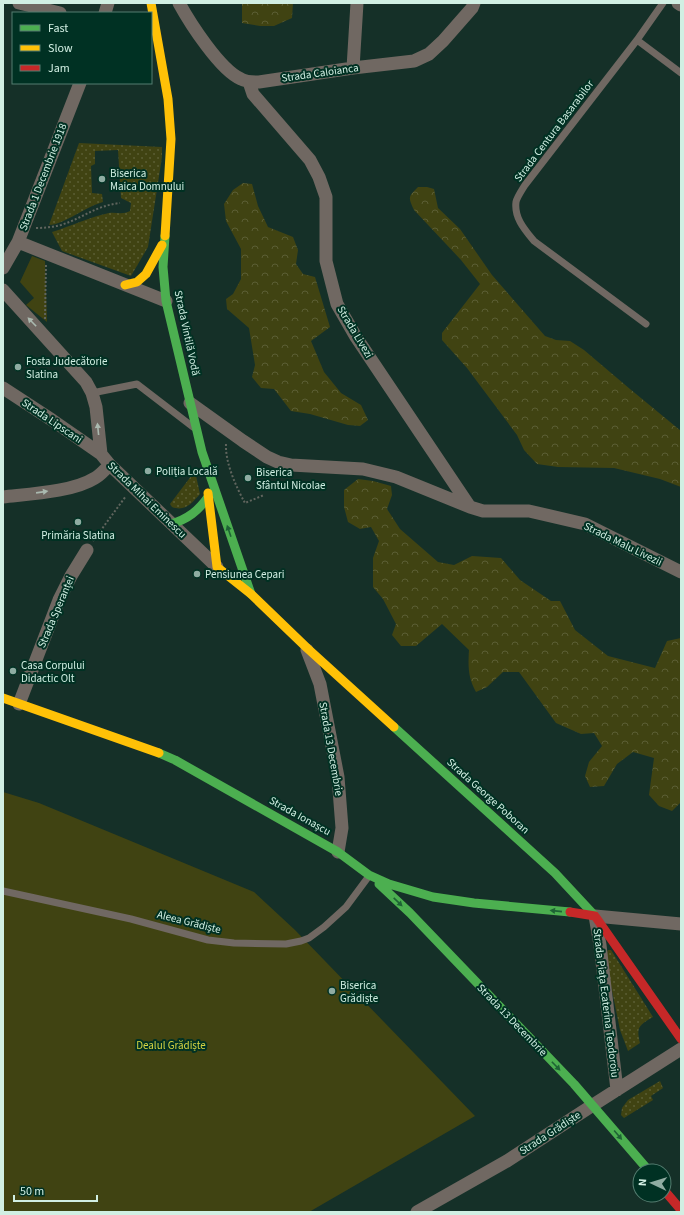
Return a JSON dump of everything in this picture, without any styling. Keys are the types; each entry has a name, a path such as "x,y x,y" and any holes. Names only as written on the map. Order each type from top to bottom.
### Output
{"main road":[{"name":"Strada Vintilă Vodă","path":"151,3 168,99 171,139 163,267 166,301 202,452 251,594"},
{"path":"125,285 137,282 146,274 164,240"},
{"name":"Strada Vintilă Vodă","path":"202,452 208,497 223,563"},
{"path":"171,524 183,521 192,516 200,510 208,497"},
{"path":"223,563 237,553"},
{"name":"Strada George Poboran","path":"223,563 251,594 307,648 555,873 595,916 681,1039"},
{"name":"Strada Ionașcu","path":"3,698 162,754 175,760 338,852 370,875 406,890 433,897 595,916"},
{"name":"Strada 13 Decembrie","path":"370,875 410,913 593,1105 641,1163"},
{"path":"672,1199 681,1210"}],"street":[{"path":"19,3 56,12"},
{"path":"179,3 187,17 221,63 234,76 249,82"},
{"path":"353,68 357,3"},
{"name":"Strada Caloianca","path":"249,82 259,82 353,68 414,61 429,54 443,41 472,8 474,3"},
{"name":"Strada Livezi","path":"249,82 253,94 310,160 319,177 326,197 326,261 338,304 356,337 470,507"},
{"name":"Strada 1 Decembrie 1918","path":"3,268 18,242 80,84"},
{"path":"18,242 166,301"},
{"name":"Strada Mihai Eminescu","path":"3,290 86,382 92,393 96,407 101,454 110,465 171,524 223,563"},
{"name":"Strada Lipscani","path":"3,388 101,454"},
{"name":"Strada Malu Livezii","path":"190,403 243,441 267,457 278,462 291,465 363,469 380,472 483,511 530,511 585,524 681,572"},
{"path":"3,497 80,485 96,478 110,465"},
{"name":"Strada Speranței","path":"19,704 59,600 71,576 87,550"},
{"name":"Strada 13 Decembrie","path":"307,648 320,684 338,777 342,828 338,852"},
{"path":"595,916 681,924"},
{"name":"Strada Piața Ecaterina Teodoroiu","path":"595,916 600,945 617,1090"},
{"name":"Strada Grădiște","path":"417,1212 507,1161 681,1049"}],"lane":[{"name":"Strada Centura Basarabilor","path":"646,324 534,241 522,227 516,213 516,201 525,185 637,40 663,3"},
{"path":"637,40 681,73"},
{"path":"92,393 137,384 197,431"},
{"name":"Aleea Grădiște","path":"3,891 131,919 208,940 234,943 286,944 301,942 324,927 346,907 370,875"}],"path":[{"path":"23,228 49,228 63,224 98,207 120,203"},
{"path":"44,336 46,253"},
{"path":"226,441 228,464 245,503 264,495"},
{"path":"87,550 132,487"}],"green space":[{"path":"242,3 293,3 292,18 274,26 260,26 242,23"},
{"path":"79,143 162,147 162,157 148,247 131,276 62,251 52,232 109,213 125,213 130,211 131,203 121,198 118,150 95,151 95,164 91,166 92,193 102,194 103,202 61,222 49,225"},
{"path":"243,183 252,184 258,206 268,227 293,237 298,250 296,264 303,274 315,277 330,327 311,341 324,372 341,393 361,405 368,420 360,426 348,425 310,414 291,411 274,389 261,388 252,377 255,365 249,328 227,309 226,299 233,294 241,279 241,249 226,221 224,204 233,190"},
{"path":"418,187 434,189 438,208 460,229 492,275 545,336 556,340 570,341 584,350 681,431 681,487 660,479 614,468 558,467 537,464 524,450 517,435 467,368 442,340 442,333 480,284 461,260 414,210 410,197"},
{"path":"32,256 45,261 47,322 26,305 34,298 20,282"},
{"path":"195,471 200,494 188,506 181,508 172,507 170,504"},
{"path":"358,479 391,486 392,495 387,509 400,529 438,562 454,565 472,556 501,558 520,580 551,601 560,601 575,630 608,656 655,668 667,641 681,638 681,802 672,811 659,806 649,795 654,758 633,752 617,764 604,786 590,787 585,776 589,762 602,746 594,733 581,734 556,723 519,672 503,672 487,687 476,692 471,682 469,672 469,650 442,624 416,646 401,646 392,635 396,624 383,599 373,587 373,558 379,541 371,527 360,529 348,522 344,507 344,490"},
{"name":"Dealul Grădiște","path":"3,792 39,803 254,892 295,930 475,1116 309,1212 3,1212"},
{"path":"608,950 611,950 653,1017 644,1022 640,1027 638,1033 640,1043 628,1051 620,1030 605,956"},
{"path":"660,1081 663,1088 651,1096 653,1100 624,1118 621,1115 622,1108 628,1100"}],"traffic: fast":[{"path":"165,236 163,267 166,301 202,452 251,594"},
{"path":"171,524 183,520 192,514 208,497"},
{"path":"394,727 555,873 595,916"},
{"path":"159,753 175,760 338,852 369,875 389,884 433,897 474,903 570,912"},
{"path":"379,884 410,913 574,1084 642,1163"}],"traffic: slow":[{"path":"151,3 168,99 171,139 165,236"},
{"path":"125,285 137,282 146,274 162,245"},
{"path":"208,493 217,567"},
{"path":"217,567 251,594 307,648 394,727"},
{"path":"3,698 159,753"}],"traffic: jam":[{"path":"570,912 595,916 681,1039"},
{"path":"672,1199 681,1210"}],"place":[{"name":"Biserica Maica Domnului","path":"102,179"},
{"name":"Fosta Judecătorie Slatina","path":"18,367"},
{"name":"Poliția Locală","path":"148,471"},
{"name":"Biserica Sfântul Nicolae","path":"248,478"},
{"name":"Primăria Slatina","path":"78,522"},
{"name":"Pensiunea Cepari","path":"197,574"},
{"name":"Casa Corpului Didactic Olt","path":"13,671"},
{"name":"Biserica Grădiște","path":"332,991"}]}
